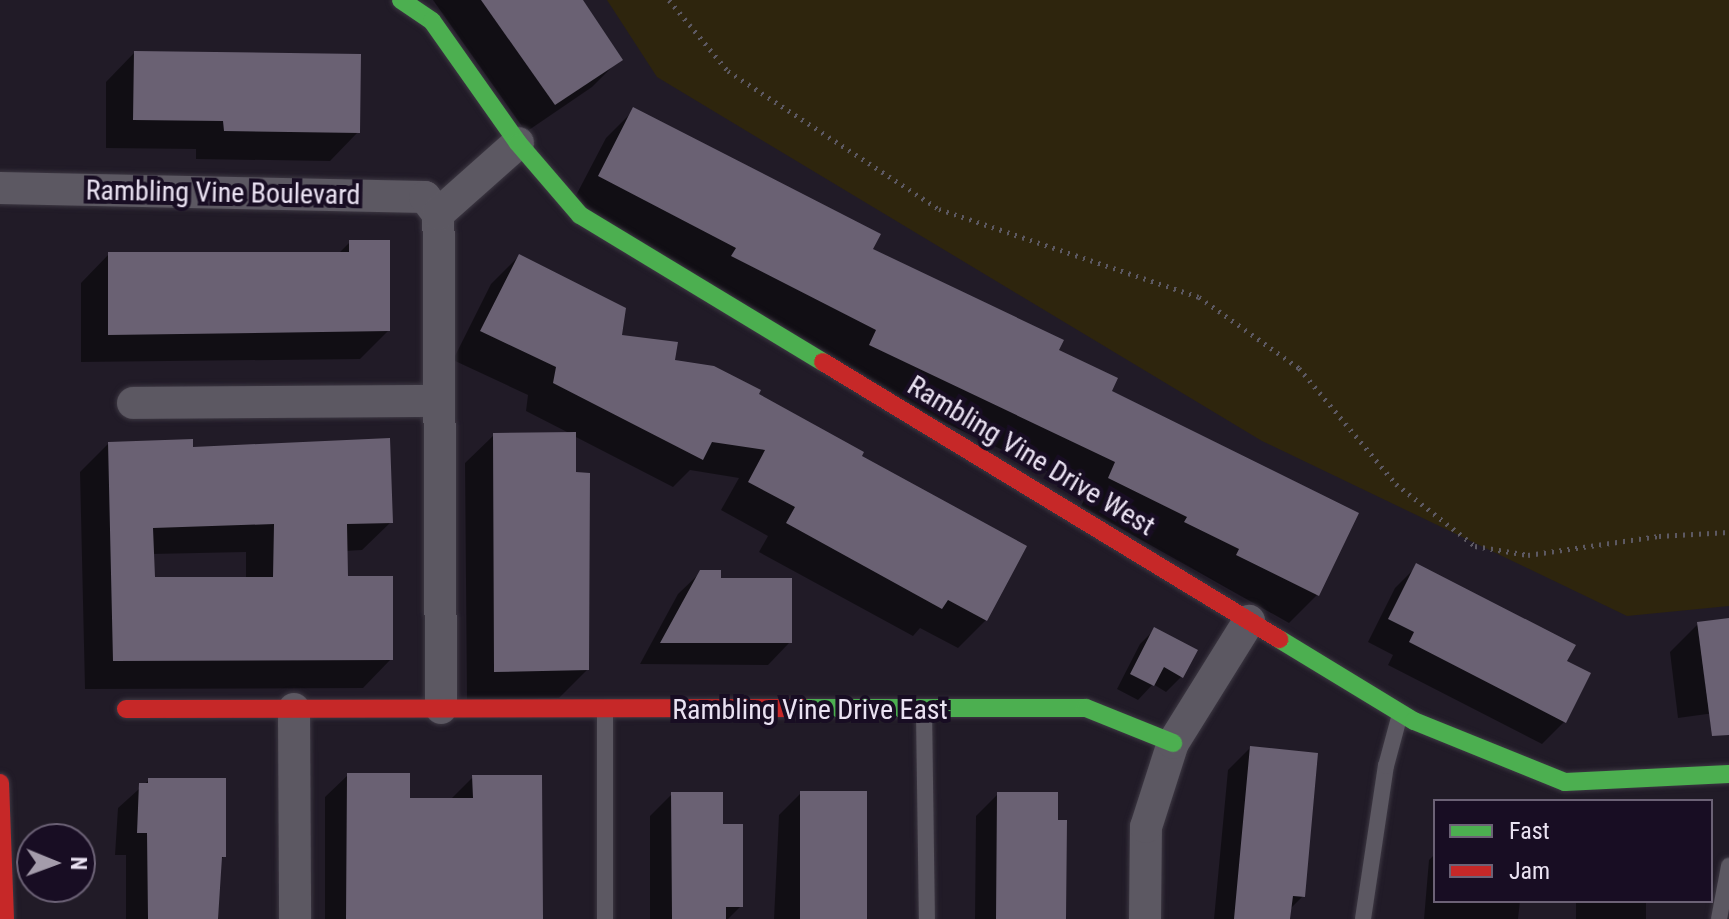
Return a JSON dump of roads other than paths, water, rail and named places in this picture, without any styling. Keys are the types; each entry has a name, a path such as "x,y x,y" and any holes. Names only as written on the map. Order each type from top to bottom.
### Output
{"street":[{"name":"Rambling Vine Drive West","path":"401,0 432,21 518,143 580,215 1400,713 1565,782 1729,774"},
{"path":"441,708 438,214 518,143"},
{"name":"Rambling Vine Boulevard","path":"0,188 425,197 438,214"},
{"path":"133,403 437,401"},
{"path":"1145,919 1146,827 1173,743 1249,621"},
{"name":"Rambling Vine Drive East","path":"126,709 441,708 605,712 1086,708 1173,743"},
{"path":"294,709 295,919"},
{"path":"0,783 5,919"}],"lane":[{"path":"924,709 927,919"},
{"path":"605,712 605,919"},
{"path":"1363,919 1386,766 1400,713"},
{"path":"1719,919 1729,866"}]}
